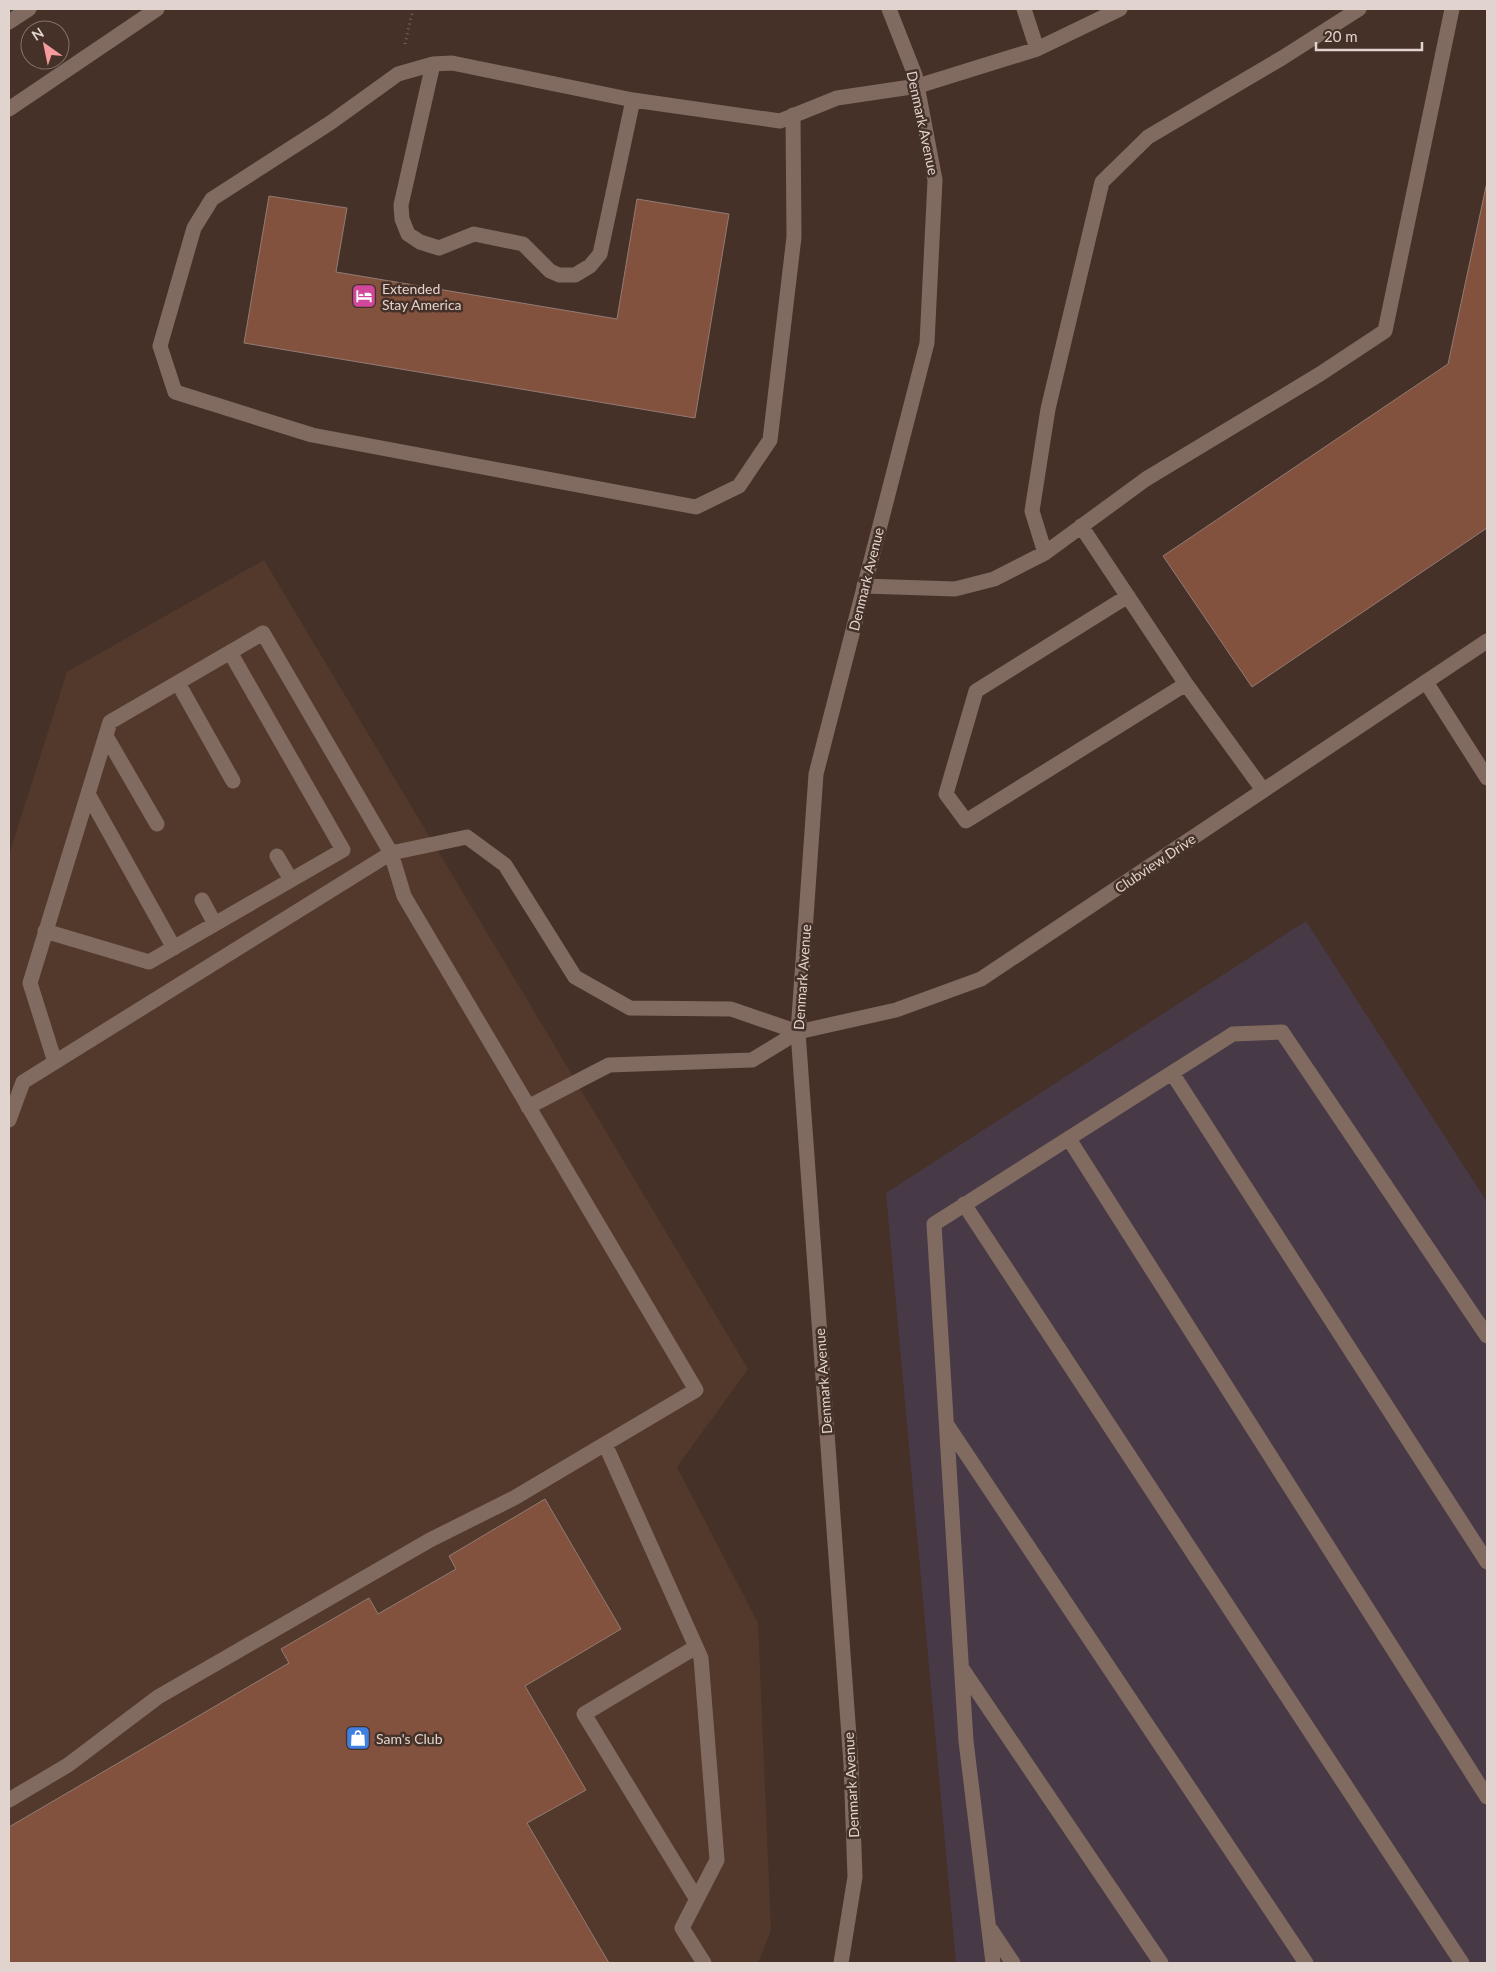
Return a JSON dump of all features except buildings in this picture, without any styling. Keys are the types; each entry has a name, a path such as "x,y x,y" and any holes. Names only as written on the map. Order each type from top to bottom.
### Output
{"street":[{"path":"9,22 29,9"},
{"path":"9,109 157,9"},
{"name":"Denmark Avenue","path":"841,1963 855,1877 851,1764 798,1032 816,774 927,343 935,180 918,86 889,9"},
{"path":"1024,9 1037,49"},
{"path":"793,115 794,237 770,440 739,486 696,507 312,435 175,392 160,346 194,228 212,199 330,123 398,74 433,64 452,63 633,100 780,121 793,115 837,98 918,86 1037,49 1120,9"},
{"path":"1045,552 1032,511 1048,409 1102,182 1148,137 1282,58 1359,9"},
{"path":"864,586 954,589 994,579 1045,552 1146,479 1320,374 1385,331 1452,9"},
{"path":"433,64 401,205 402,219 408,234 420,242 439,248 474,234 523,244 550,271 559,275 575,275 590,266 600,254 633,100"},
{"path":"1081,526 1186,684 1263,790"},
{"path":"1128,596 976,691 946,794 966,821 1186,684"},
{"path":"9,1800 68,1765 158,1697 430,1540 514,1498 696,1390 404,896 391,854 263,633 110,722 30,983 55,1062"},
{"name":"Clubview Drive","path":"798,1032 896,1010 981,979 1487,641"},
{"path":"45,931 149,962 343,850 230,652"},
{"path":"1426,682 1486,775"},
{"path":"178,683 233,781"},
{"path":"106,736 157,824"},
{"path":"88,794 174,948"},
{"path":"9,1120 23,1082 391,854 467,837 505,865 575,976 630,1008 731,1008 798,1032"},
{"path":"277,856 291,880"},
{"path":"202,900 215,924"},
{"path":"528,1106 609,1065 752,1060 798,1032"},
{"path":"993,1963 966,1741 934,1224 1234,1034 1282,1032 1487,1336"},
{"path":"1172,1073 1487,1562"},
{"path":"1069,1139 1487,1797"},
{"path":"964,1204 1462,1963"},
{"path":"946,1424 1306,1963"},
{"path":"605,1444 701,1658 717,1860 682,1928 704,1963"},
{"path":"696,1647 584,1714 696,1898"},
{"path":"962,1668 1161,1963"},
{"path":"989,1926 1013,1963"}],"path":[{"path":"398,74 413,9"}],"shaded area":[{"path":"264,560 748,1369 677,1467 758,1623 771,1930 758,1963 9,1963 9,855 67,672"},
{"path":"1306,921 1487,1202 1487,1963 956,1963 886,1193"}],"place":[{"name":"Extended Stay America","path":"364,296"},
{"name":"Sam's Club","path":"358,1738"}]}
